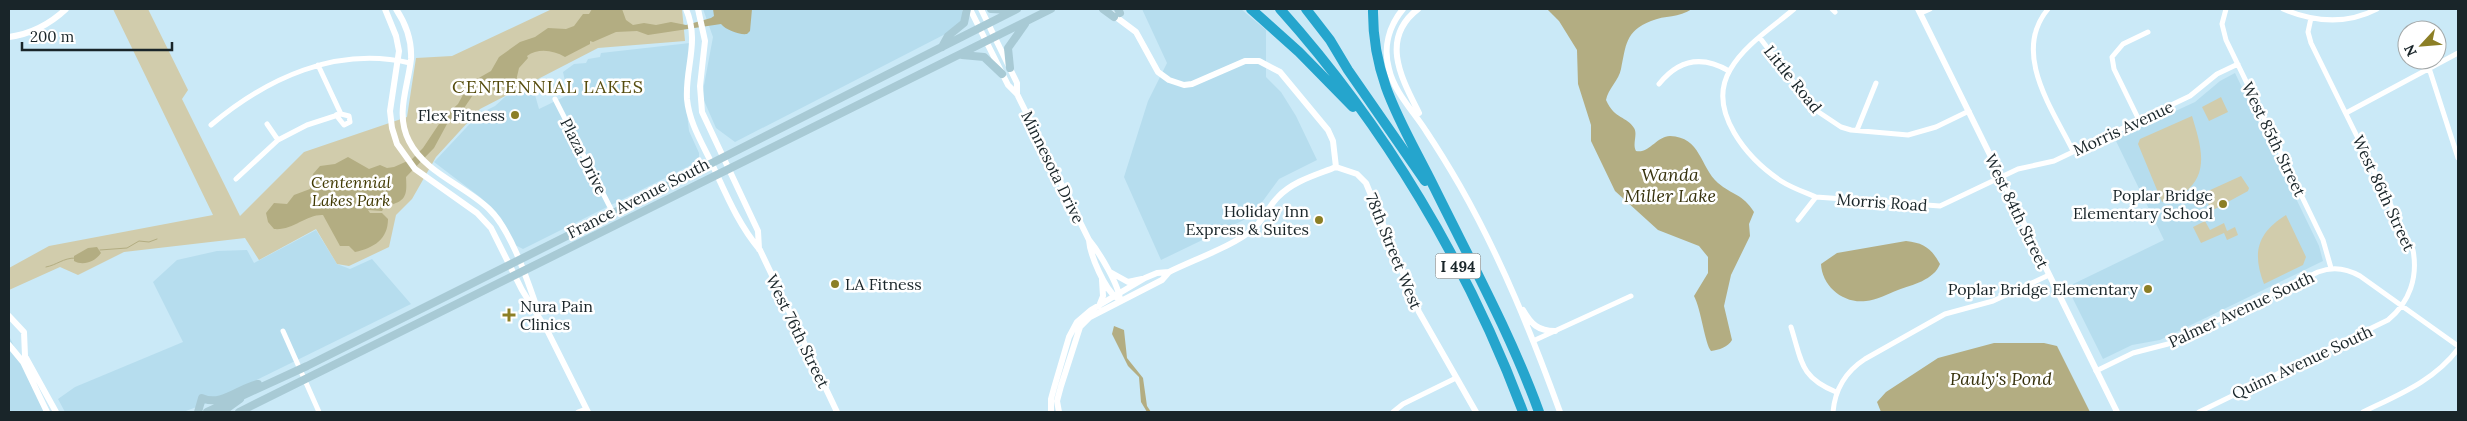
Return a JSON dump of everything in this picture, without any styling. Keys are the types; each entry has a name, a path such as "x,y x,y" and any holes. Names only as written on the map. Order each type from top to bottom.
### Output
{"highway":[{"path":"1251,9 1299,52 1374,129"},
{"name":"I 494","path":"1280,9 1322,59 1374,129 1417,195 1461,273 1490,331 1523,412"},
{"name":"I 494","path":"1306,9 1330,40 1348,70 1388,126 1459,238 1514,351 1539,412"},
{"path":"1373,9 1375,55 1386,91 1459,238"}],"main road":[{"path":"942,47 948,36 964,23 968,9"},
{"path":"991,9 1015,10"},
{"name":"France Avenue South","path":"239,412 1051,9"},
{"path":"1103,9 1118,13"},
{"name":"France Avenue South","path":"207,412 300,369 712,164 1015,10"},
{"path":"1010,68 1008,48 1021,27 1032,18"},
{"path":"957,55 984,57 1002,74"},
{"path":"198,412 202,398 208,401 218,401 249,386 272,381"},
{"path":"222,412 237,402 242,395"}],"street":[{"path":"9,37 36,30 56,18 66,9"},
{"path":"385,9 396,36 399,61 390,111 394,136 406,159 425,177 483,218 497,237 510,264 518,273 587,410 578,412"},
{"path":"396,9 408,35 410,63 403,102 403,123 415,152 432,167 481,202 495,215 518,260 518,273"},
{"name":"West 76th Street","path":"686,9 693,42 688,102 693,124 748,236 760,250 837,412"},
{"name":"Minnesota Drive","path":"968,9 980,28 1008,85 1017,94 1089,240 1096,248 1107,270 1118,297"},
{"name":"Minnesota Drive","path":"981,9 1017,83 1017,94"},
{"path":"1107,9 1118,13 1141,38 1158,72 1175,83 1192,84 1245,61 1259,60 1274,67 1328,130 1333,141 1336,167 1298,182 1286,190 1273,203 1261,221 1246,235 1169,272 1157,273 1128,282 1107,270"},
{"path":"1403,9 1388,36 1386,48 1389,70 1394,82 1428,132 1461,188 1509,285 1531,324 1541,330 1555,331"},
{"path":"1418,9 1406,21 1401,31 1396,55 1402,78 1428,132"},
{"path":"1659,84 1667,74 1696,61 1711,61 1729,71 1738,58 1794,9"},
{"path":"1920,11 1930,9"},
{"path":"2048,9 2035,34 2033,59 2040,83 2073,151"},
{"name":"West 85th Street","path":"2226,9 2223,17 2223,32 2324,240 2331,268"},
{"path":"2283,9 2311,18 2332,21 2358,17 2377,9"},
{"path":"2356,9 2358,17"},
{"name":"West 84th Street","path":"1920,11 2117,412"},
{"name":"West 76th Street","path":"699,12 705,41 700,104 705,121 758,231 760,250"},
{"name":"West 86th Street","path":"2311,18 2308,32 2311,43 2413,250 2415,261 2413,285 2401,306"},
{"path":"2139,120 2114,68 2112,57 2118,48 2148,32"},
{"name":"Little Road","path":"1760,38 1814,109 1831,122 1857,130 1898,134 1918,133 1936,127 1969,111"},
{"path":"211,125 247,96 270,83 318,65 353,58 410,63"},
{"name":"Morris Avenue","path":"2001,177 2027,166 2045,164 2190,96 2217,74 2238,64"},
{"path":"236,179 278,140 307,125 339,115 318,65"},
{"path":"2346,113 2425,70"},
{"path":"2430,70 2458,158"},
{"name":"Morris Road","path":"1729,71 1725,80 1722,100 1724,110 1733,129 1751,154 1769,172 1792,188 1816,197 1940,206 2001,177"},
{"path":"1857,130 1876,83"},
{"name":"Plaza Drive","path":"555,99 613,213"},
{"path":"267,124 278,140"},
{"name":"78th Street West","path":"1336,167 1357,174 1366,183 1406,283 1476,412"},
{"path":"1798,220 1816,197"},
{"name":"Minnesota Drive","path":"1089,240 1089,251 1100,274 1118,297"},
{"path":"2331,268 2353,272 2458,348 2443,367 2421,384 2363,412"},
{"name":"Palmer Avenue South","path":"2096,371 2133,353 2168,344 2318,272 2331,268"},
{"path":"1051,412 1052,394 1072,329 1082,316 1118,297 1162,280 1169,272"},
{"path":"1099,306 1104,288 1100,274"},
{"path":"1833,412 1836,392 1856,364 1934,319 1956,310 1992,302 2049,275"},
{"path":"1059,412 1057,401 1080,328 1090,318 1145,278"},
{"path":"1509,285 1560,412"},
{"path":"1533,341 1631,296"},
{"name":"Quinn Avenue South","path":"2199,412 2379,325 2394,315 2401,306"},
{"path":"9,316 24,332 25,356 56,412"},
{"path":"9,326 18,325"},
{"path":"1791,327 1806,373 1817,384 1836,392"},
{"path":"283,331 319,412"},
{"path":"10,346 20,346 25,342"},
{"path":"10,346 23,362 47,412"},
{"path":"1393,412 1403,404 1456,378"}],"shaded area":[{"path":"703,9 962,9 964,17 957,28 735,142 716,128 702,96 713,37"},
{"path":"1142,9 1241,9 1266,30 1266,77 1281,92 1296,116 1317,160 1279,179 1252,216 1161,260 1124,177 1148,101 1167,63"},
{"path":"690,43 685,95 689,131 699,153 699,161 523,249 515,245 501,218 480,197 434,162 479,114 495,106 506,96 527,90 535,95 539,109 568,95 563,72 574,64 586,63 588,59 600,57 601,53"},
{"name":"Poplar Bridge Elementary School","path":"2235,73 2319,246 2323,261 2160,340 2132,345 2103,359 2067,287 2164,240 2115,139 2195,102 2220,81"},
{"path":"316,230 337,264 350,269 372,259 411,304 216,400 183,412 65,412 58,399 75,387 183,342 153,282 177,260 217,251 247,250 254,263"},
{"path":"9,336 46,412 9,412"}],"green space":[{"name":"Centennial Lakes Park","path":"113,9 148,9 188,90 182,99 240,216 304,152 407,117 416,58 452,56 552,9 682,9 685,41 598,48 480,109 436,157 412,199 396,215 389,247 349,266 337,264 316,229 259,260 245,238 124,252 78,275 60,267 9,290 9,268 49,246 213,215"},
{"path":"2221,97 2228,112 2209,121 2202,107"},
{"path":"2192,116 2201,157 2201,167 2198,176 2184,193 2162,202 2138,144 2140,139"},
{"path":"2241,176 2249,188 2248,191 2215,209 2210,208 2205,197 2208,191"},
{"path":"2286,215 2306,257 2303,265 2264,284 2258,263 2260,245 2269,229"},
{"path":"2205,221 2210,230 2224,223 2227,231 2235,227 2238,235 2227,240 2224,233 2201,243 2193,227"}],"water":[{"name":"CENTENNIAL LAKES","path":"592,9 622,9 626,20 633,25 644,23 656,25 671,22 686,25 711,18 714,16 713,9 752,9 750,31 747,34 733,32 721,24 648,35 637,31 616,32 593,42 590,41 590,44 565,57 546,51 531,53 519,68 516,81 495,91 483,83 479,86 460,114 454,116 447,124 434,148 406,177 406,193 402,200 385,206 382,211 368,210 370,213 382,213 388,219 386,232 383,237 379,242 368,248 355,252 349,246 340,246 323,215 311,217 281,229 274,229 268,222 266,213 274,203 287,204 294,195 310,189 313,174 320,166 335,164 348,157 369,169 380,165 387,168 412,159 423,148 443,118 458,104 464,93 477,79 491,71 499,57 520,42 535,37 548,28 566,29 574,26 583,14 589,14"},
{"name":"Wanda Miller Lake","path":"1547,9 1692,9 1682,14 1651,21 1636,29 1628,40 1620,73 1606,100 1613,111 1628,121 1634,128 1636,151 1645,150 1661,139 1670,136 1688,142 1694,147 1718,183 1746,202 1754,212 1749,224 1750,236 1731,275 1724,306 1732,340 1723,348 1711,351 1694,296 1708,273 1708,257 1699,246 1658,230 1615,191 1591,141 1591,125 1578,84 1577,50 1559,21"},
{"path":"1906,241 1918,243 1926,247 1940,264 1937,270 1922,281 1874,299 1866,301 1849,300 1835,292 1822,272 1821,264 1837,253"},
{"path":"97,247 101,253 92,261 81,263 74,261 74,256 88,248"},
{"path":"1114,326 1124,330 1127,358 1143,378 1147,406 1151,412 1147,412 1141,402 1139,377 1128,366 1112,334"},
{"name":"Pauly's Pond","path":"1994,343 2044,343 2057,346 2090,412 1881,412 1877,402 1886,392 1938,358"}],"waterway":[{"path":"100,250 127,248 139,241 149,242 157,239"},
{"path":"46,267 75,258"}],"place":[{"name":"Flex Fitness","path":"515,115"},
{"name":"Poplar Bridge Elementary School","path":"2223,204"},
{"name":"Holiday Inn Express & Suites","path":"1319,220"},
{"name":"LA Fitness","path":"835,284"},
{"name":"Poplar Bridge Elementary","path":"2148,289"},
{"name":"Nura Pain Clinics","path":"509,315"}],"district":[{"name":"CENTENNIAL LAKES","path":"548,86"}]}
